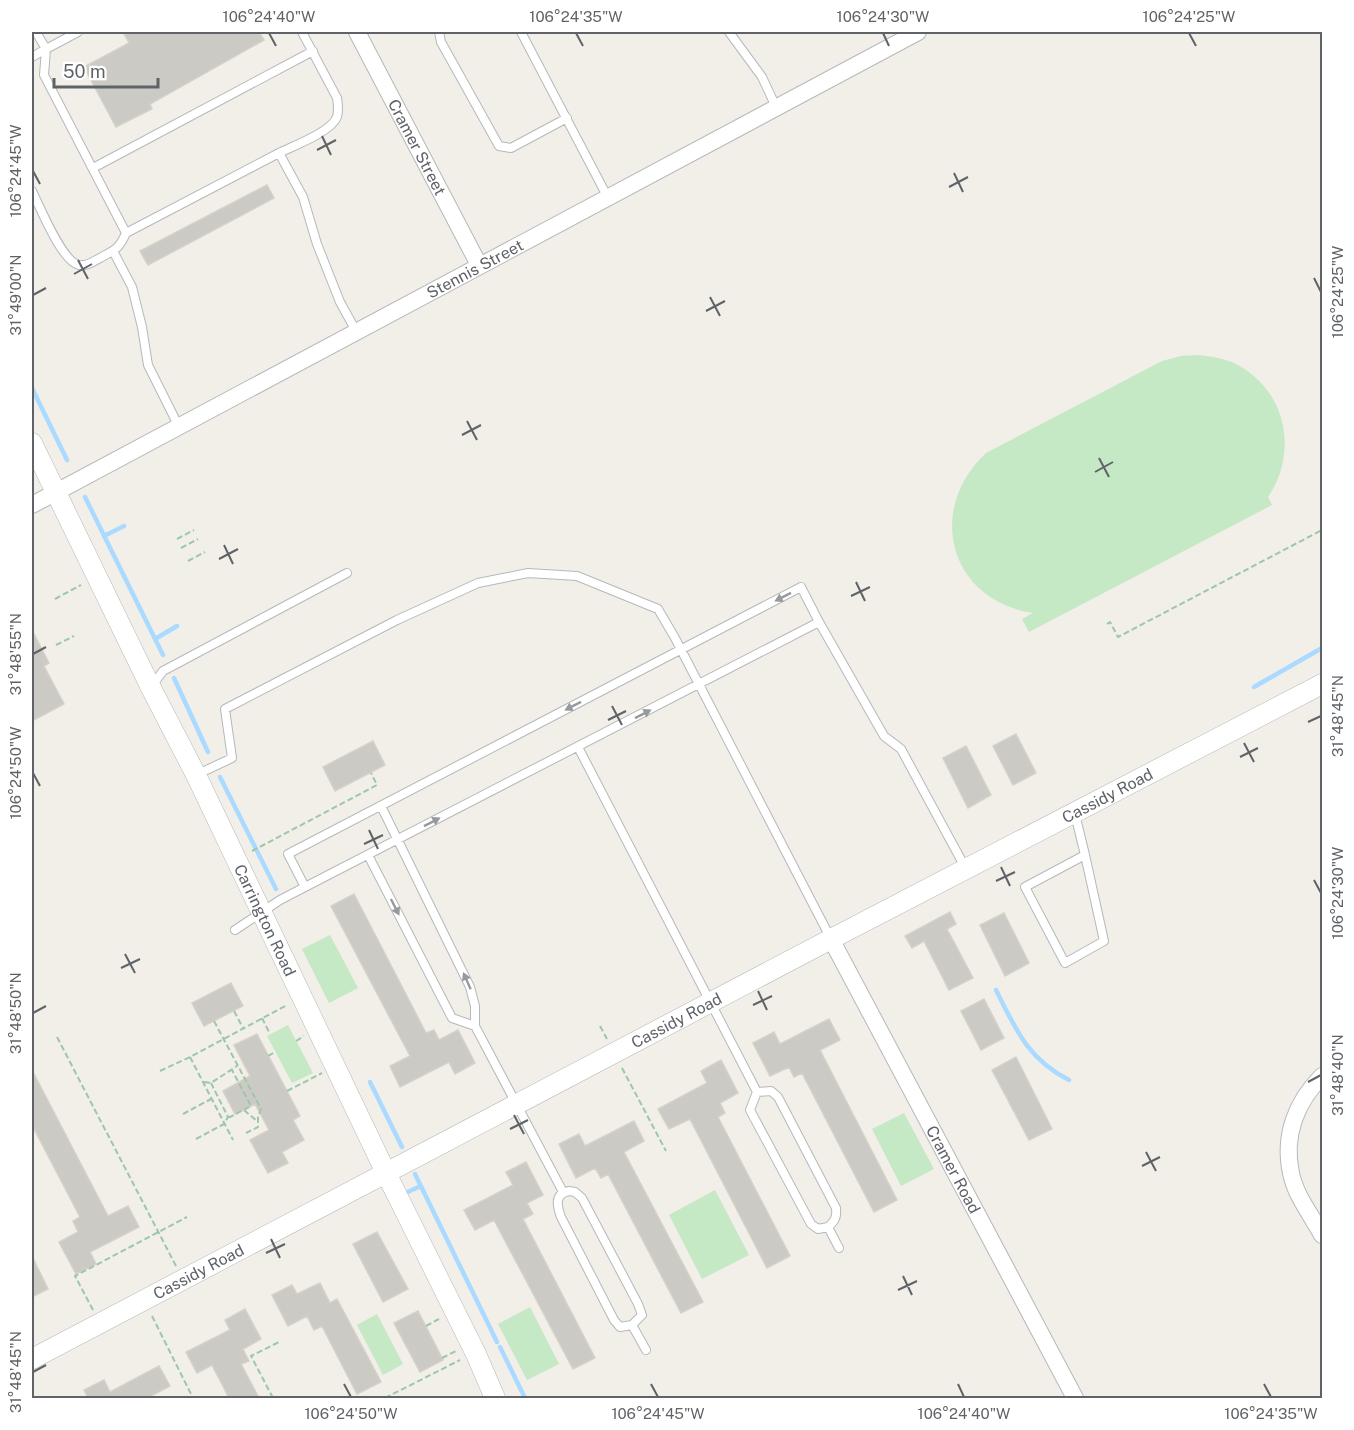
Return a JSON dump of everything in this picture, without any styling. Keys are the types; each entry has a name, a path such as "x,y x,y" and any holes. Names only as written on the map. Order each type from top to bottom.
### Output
{"street":[{"name":"Cramer Street","path":"357,32 479,265"},
{"name":"Stennis Street","path":"32,505 776,107 899,36 918,32"},
{"name":"Carrington Road","path":"32,443 151,688 196,775 386,1173 476,1354 495,1398"},
{"name":"Cassidy Road","path":"32,1359 831,939 1323,684"},
{"name":"Cramer Road","path":"831,939 1075,1398"},
{"path":"1323,1076 1308,1091 1298,1108 1288,1148 1291,1175 1323,1235"}],"lane":[{"path":"36,32 46,49 44,75 126,233"},
{"path":"32,57 78,32"},
{"path":"32,191 63,253 80,266 90,264 121,246 126,233 330,127 339,109 337,98 302,32"},
{"path":"439,32 441,42 499,146 511,148 567,118"},
{"path":"521,32 608,196"},
{"path":"729,32 762,77 776,107"},
{"path":"93,168 313,51"},
{"path":"279,153 303,197 317,244 340,302 356,331"},
{"path":"113,250 132,287 148,365 179,427"},
{"path":"151,688 163,671 347,573"},
{"path":"196,775 232,758 225,709 397,620 478,583 528,573 577,576 658,609 831,939"},
{"path":"305,887 288,854 801,587 884,736 901,749 966,870"},
{"path":"235,930 280,900 819,622"},
{"path":"578,747 757,1092 750,1110 811,1224 818,1230 828,1227 837,1214 836,1208 778,1096 771,1091 757,1092"},
{"path":"381,806 470,987 475,1006 475,1026 562,1192"},
{"path":"1075,813 1085,855 1104,941 1065,963 1025,887 1085,855"},
{"path":"368,855 452,1018 475,1026"},
{"path":"562,1192 575,1192 582,1198 638,1304 642,1315 632,1325 620,1327 614,1320 561,1217 557,1205 562,1192"},
{"path":"828,1227 839,1248"},
{"path":"632,1325 646,1350"}],"path":[{"path":"1107,624 1110,622 1118,637 1323,530"},
{"path":"177,539 194,531"},
{"path":"181,548 198,539"},
{"path":"188,561 205,552"},
{"path":"55,599 81,585"},
{"path":"56,645 74,636"},
{"path":"249,852 377,785 370,773"},
{"path":"160,1071 302,997"},
{"path":"234,1011 243,1028"},
{"path":"262,1018 270,1034"},
{"path":"214,1021 261,1109 258,1127 246,1133"},
{"path":"600,1026 666,1151"},
{"path":"57,1037 183,1279"},
{"path":"268,1056 275,1052"},
{"path":"190,1057 233,1140"},
{"path":"202,1082 211,1083 237,1066"},
{"path":"287,1091 335,1066"},
{"path":"196,1139 224,1124 228,1116 251,1106 232,1070"},
{"path":"211,1083 228,1116"},
{"path":"183,1114 211,1099"},
{"path":"244,1110 258,1122"},
{"path":"100,1323 75,1276 187,1217"},
{"path":"144,1300 193,1398"},
{"path":"273,1398 251,1356 279,1342"},
{"path":"386,1398 476,1354"}],"green space":[{"path":"1199,355 1227,360 1243,368 1270,394 1278,410 1285,445 1283,463 1268,497 1272,505 1029,632 1022,619 1033,613 1004,605 981,590 965,571 955,549 952,525 956,500 967,475 986,453 1162,361 1181,356"},
{"path":"330,935 358,988 329,1003 302,949"},
{"path":"288,1025 313,1073 292,1083 267,1036"},
{"path":"904,1113 934,1169 901,1186 872,1129"},
{"path":"715,1190 749,1255 702,1279 669,1215"},
{"path":"530,1307 559,1364 527,1380 498,1324"},
{"path":"377,1314 403,1364 383,1375 357,1325"}],"building":[{"path":"123,32 259,32 264,40 150,104 152,109 116,127 84,67 129,43"},
{"path":"267,185 274,198 148,265 140,251"},
{"path":"32,630 49,663 44,666 64,704 32,721"},
{"path":"1016,734 1036,773 1013,785 993,746"},
{"path":"373,741 385,765 335,791 323,767"},
{"path":"966,746 991,795 968,808 943,758"},
{"path":"354,894 426,1033 434,1030 439,1040 458,1030 475,1063 455,1074 449,1062 400,1087 390,1066 410,1056 331,906"},
{"path":"950,912 956,924 947,929 973,978 949,990 924,941 912,948 905,936"},
{"path":"1004,913 1029,963 1005,976 980,925"},
{"path":"231,983 243,1006 204,1026 192,1003"},
{"path":"984,999 1004,1038 981,1050 961,1011"},
{"path":"829,1019 840,1040 820,1050 897,1200 874,1212 802,1073 794,1077 789,1067 770,1076 753,1043 774,1032 780,1044"},
{"path":"257,1034 300,1116 293,1120 304,1140 282,1152 288,1163 268,1173 250,1140 269,1130 255,1104 235,1114 223,1091 250,1076 234,1045"},
{"path":"1016,1057 1052,1129 1029,1140 992,1070"},
{"path":"721,1060 738,1093 720,1103 725,1113 718,1117 790,1256 767,1268 690,1119 669,1129 658,1109 707,1083 701,1071"},
{"path":"32,1070 108,1216 128,1206 139,1227 90,1252 96,1264 76,1274 59,1242 78,1232 73,1221 80,1217 32,1125"},
{"path":"634,1121 644,1141 624,1152 703,1302 681,1313 608,1174 601,1178 595,1168 576,1178 559,1144 579,1134 585,1146"},
{"path":"526,1162 543,1195 527,1203 533,1214 523,1219 595,1358 573,1369 494,1220 475,1230 464,1210 513,1185 506,1172"},
{"path":"377,1232 408,1289 383,1302 353,1244"},
{"path":"32,1256 48,1289 32,1297"},
{"path":"320,1283 330,1303 337,1299 381,1382 357,1394 322,1326 314,1330 307,1316 288,1326 272,1295 292,1285 297,1294"},
{"path":"245,1309 261,1339 243,1349 249,1361 241,1364 259,1398 229,1398 212,1365 197,1373 186,1352 230,1330 225,1320"},
{"path":"418,1311 443,1360 420,1372 394,1323"},
{"path":"159,1366 170,1386 147,1398 88,1398 84,1390 104,1380 110,1392"}],"waterway":[{"path":"32,388 67,460"},
{"path":"85,497 163,655"},
{"path":"104,536 124,526"},
{"path":"155,639 177,626"},
{"path":"1254,687 1322,648"},
{"path":"174,678 208,752"},
{"path":"220,777 276,889"},
{"path":"996,990 1017,1031 1033,1053 1043,1063 1069,1080"},
{"path":"370,1082 402,1147"},
{"path":"415,1174 497,1342"},
{"path":"403,1194 421,1186"},
{"path":"500,1347 525,1398"}]}
